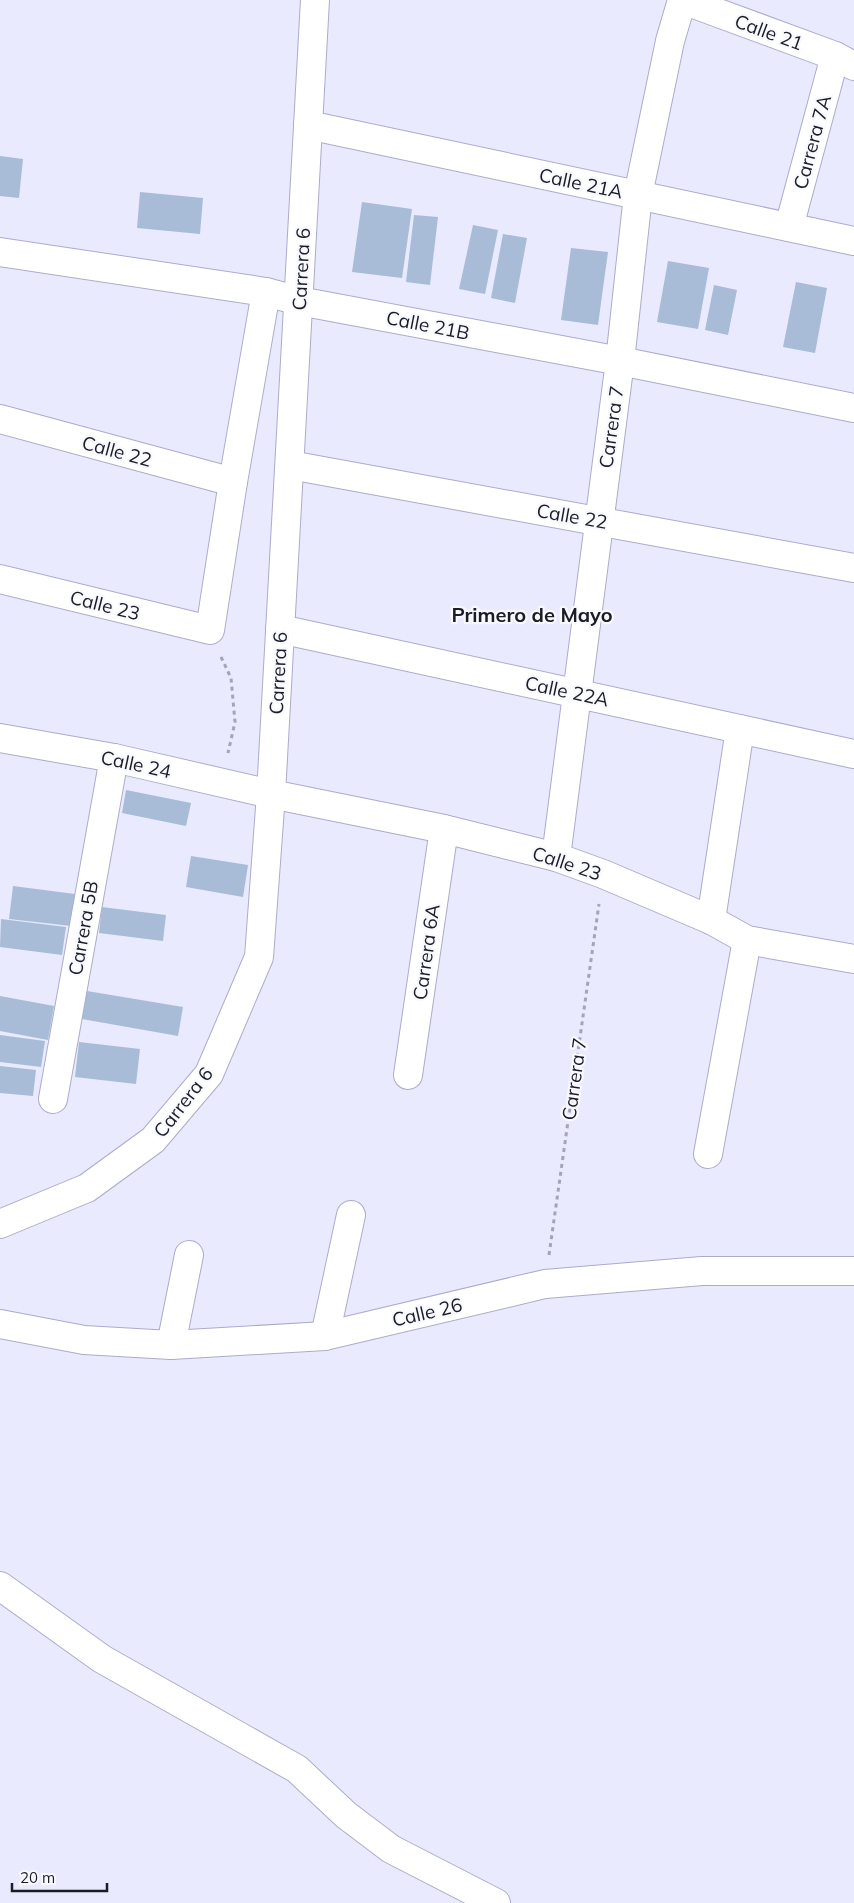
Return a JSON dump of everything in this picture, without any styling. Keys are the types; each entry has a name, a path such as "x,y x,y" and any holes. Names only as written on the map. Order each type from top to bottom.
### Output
{"street":[{"name":"Carrera 6","path":"0,1224 87,1188 153,1140 209,1074 259,957 271,794 315,0"},
{"name":"Calle 21","path":"683,0 844,61"},
{"name":"Carrera 7","path":"556,857 620,361 638,195 670,41 683,0"},
{"name":"Carrera 7A","path":"789,228 844,61"},
{"name":"Calle 21A","path":"308,125 854,241"},
{"name":"Calle 21B","path":"0,252 266,292 299,301 620,361 854,408"},
{"path":"210,630 233,482 266,292"},
{"name":"Calle 22","path":"0,420 233,482"},
{"name":"Calle 22","path":"290,465 854,568"},
{"name":"Calle 23","path":"0,579 210,630"},
{"name":"Calle 22A","path":"280,629 854,754"},
{"path":"711,920 740,729"},
{"name":"Calle 24","path":"0,738 114,758 271,794"},
{"name":"Carrera 5B","path":"52,1099 114,758"},
{"name":"Calle 23","path":"271,794 444,829 556,857 603,874 711,920 747,940 854,959"},
{"name":"Carrera 6A","path":"408,1075 444,829"},
{"path":"708,1154 747,940"},
{"path":"325,1336 351,1215"},
{"path":"171,1345 189,1256"},
{"name":"Calle 26","path":"0,1324 84,1340 171,1345 325,1336 545,1284 702,1271 854,1271"},
{"path":"0,1586 102,1660 297,1769 346,1815 391,1849 496,1903"}],"path":[{"path":"210,630 231,678 234,722 224,783"},
{"name":"Carrera 7","path":"545,1284 603,874"}],"building":[{"path":"0,156 23,159 19,198 0,196"},
{"path":"140,192 203,198 200,234 137,228"},
{"path":"362,202 412,209 402,278 352,272"},
{"path":"414,215 438,217 430,285 406,282"},
{"path":"473,225 498,230 485,294 459,289"},
{"path":"503,234 527,238 515,303 491,298"},
{"path":"571,248 608,252 598,325 561,320"},
{"path":"668,261 709,268 698,329 657,322"},
{"path":"796,282 827,288 815,353 783,347"},
{"path":"714,285 737,290 728,335 705,330"},
{"path":"126,790 191,803 186,826 122,813"},
{"path":"191,856 248,865 243,897 186,887"},
{"path":"13,886 75,894 71,926 9,919"},
{"path":"102,907 166,915 163,941 99,933"},
{"path":"1,919 66,927 62,955 0,947"},
{"path":"87,991 183,1007 178,1036 82,1019"},
{"path":"0,996 54,1006 48,1040 0,1031"},
{"path":"0,1035 45,1041 41,1067 0,1062"},
{"path":"79,1042 140,1049 136,1084 75,1077"},
{"path":"0,1066 36,1070 33,1096 0,1093"}],"district":[{"name":"Primero de Mayo","path":"532,614"}]}
